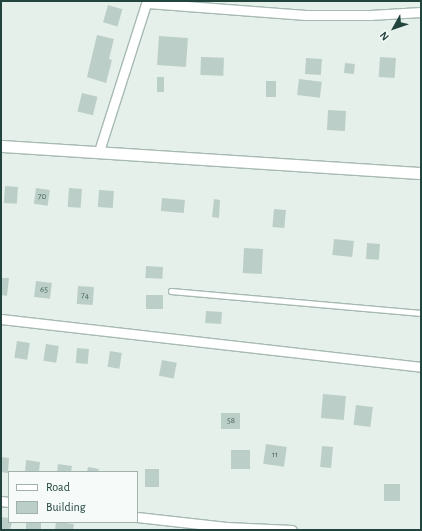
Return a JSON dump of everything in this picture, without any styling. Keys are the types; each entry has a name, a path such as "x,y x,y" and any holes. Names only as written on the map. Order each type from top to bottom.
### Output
{"street":[{"path":"99,151 147,2 306,15 370,15 421,12"},
{"path":"1,146 99,151 421,173"},
{"path":"1,319 421,367"},
{"path":"138,517 226,527 292,530"}],"lane":[{"path":"171,291 421,314"}],"building":[{"path":"108,5 122,9 117,26 103,22"},
{"path":"97,35 114,39 109,59 112,60 106,83 87,77"},
{"path":"159,36 188,38 186,67 157,65"},
{"path":"201,57 224,58 223,76 200,75"},
{"path":"380,57 396,58 395,78 379,77"},
{"path":"306,58 322,59 321,75 305,74"},
{"path":"345,63 355,64 354,74 344,73"},
{"path":"157,77 164,77 164,92 157,92"},
{"path":"299,79 322,82 320,98 297,95"},
{"path":"266,81 276,81 276,97 266,97"},
{"path":"82,93 98,97 93,115 77,111"},
{"path":"328,110 346,111 345,131 327,130"},
{"path":"5,186 18,187 17,204 4,203"},
{"path":"36,188 50,190 48,206 34,204"},
{"path":"69,188 82,189 81,208 68,207"},
{"path":"99,190 114,191 113,208 98,207"},
{"path":"162,198 185,200 184,213 161,211"},
{"path":"214,199 220,200 219,218 212,217"},
{"path":"274,209 286,210 284,228 272,227"},
{"path":"334,239 354,241 352,257 332,255"},
{"path":"367,243 380,244 379,260 366,259"},
{"path":"244,248 263,249 262,274 243,273"},
{"path":"146,266 163,267 162,279 145,278"},
{"path":"1,278 9,278 7,296 1,295"},
{"path":"36,281 52,283 50,299 34,297"},
{"path":"78,286 94,287 93,305 77,304"},
{"path":"146,295 163,295 163,309 146,309"},
{"path":"206,311 222,312 221,324 205,323"},
{"path":"17,341 30,343 27,360 14,358"},
{"path":"46,344 59,346 56,363 43,361"},
{"path":"77,348 89,349 88,364 76,363"},
{"path":"110,351 122,353 119,369 107,367"},
{"path":"162,360 177,363 174,379 159,376"},
{"path":"323,394 346,396 344,420 321,418"},
{"path":"356,405 373,407 370,427 354,425"},
{"path":"221,413 240,413 240,429 221,429"},
{"path":"266,444 287,447 284,467 263,464"},
{"path":"322,446 333,447 331,468 320,467"},
{"path":"231,450 250,450 250,469 231,469"},
{"path":"1,457 9,458 8,473 1,472"},
{"path":"26,460 40,462 39,471 25,471"},
{"path":"58,464 72,466 71,471 57,471"},
{"path":"88,467 99,469 98,471 87,471"},
{"path":"145,469 159,469 159,487 145,487"},
{"path":"384,484 400,484 400,501 384,501"},
{"path":"1,517 8,518 8,523 12,523 10,530 1,530"},
{"path":"26,523 41,523 41,530 26,530"},
{"path":"56,523 74,524 73,530 55,530"}]}
